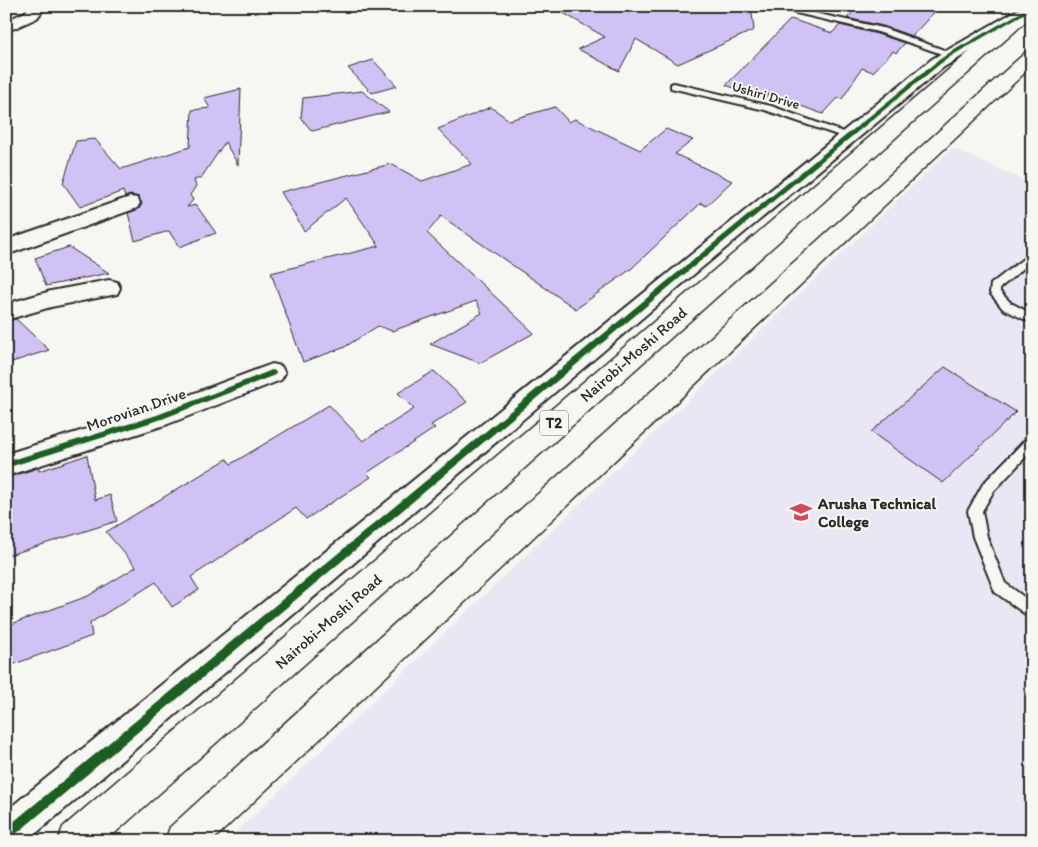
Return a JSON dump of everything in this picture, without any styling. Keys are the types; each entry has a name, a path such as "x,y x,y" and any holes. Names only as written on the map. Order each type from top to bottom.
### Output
{"highway":[{"name":"Nairobi-Moshi Road","path":"77,841 1028,10"},
{"path":"184,841 1032,56"}],"street":[{"path":"6,27 31,15 38,6"},
{"path":"6,835 950,54 1028,10"},
{"path":"6,248 130,203"},
{"path":"6,312 51,299 109,288"},
{"name":"Morovian Drive","path":"6,465 159,417 272,373"}],"lane":[{"path":"770,6 880,30 950,54"},
{"name":"Ushiri Drive","path":"674,86 752,104 849,136"},
{"path":"1032,255 995,287 994,293 1008,306 1032,319"},
{"path":"1032,441 988,488 975,511 980,537 1000,587 1032,612"}],"shaded area":[{"name":"Arusha Technical College","path":"952,148 1032,184 1032,841 227,841"}],"building":[{"path":"551,6 751,6 754,30 678,64 636,39 619,71 578,49 605,37"},
{"path":"860,6 940,6 912,36 883,26 847,18"},
{"path":"791,19 832,33 840,25 905,43 896,53 893,51 873,72 862,68 842,99 838,98 823,114 768,94 764,99 726,85"},
{"path":"373,60 397,86 372,93 348,68"},
{"path":"241,89 238,165 225,142 201,178 194,180 196,186 190,195 193,200 187,207 196,205 216,233 179,247 169,231 135,241 128,213 139,209 142,204 139,197 130,195 125,197 123,191 80,207 63,183 76,141 95,139 121,169 190,147 192,110 210,108 204,98"},
{"path":"362,91 389,112 312,131 301,118 303,98"},
{"path":"491,107 509,120 555,107 569,122 575,119 640,150 666,129 693,140 675,154 732,181 706,206 701,203 631,269 576,309 441,216 427,233 534,333 480,363 430,344 482,313 476,301 392,331 378,326 343,348 303,362 271,273 379,246 346,198 304,231 281,192 391,164 422,181 472,164 438,129"},
{"path":"69,247 109,273 46,286 35,258"},
{"path":"16,319 49,350 6,364 6,322"},
{"path":"945,367 1016,412 943,483 871,432"},
{"path":"434,371 467,402 431,425 435,428 367,473 371,477 306,519 296,508 191,577 199,590 172,607 156,582 90,623 92,636 6,667 6,626 88,596 136,567 106,532 227,459 231,464 329,405 363,441 414,409 398,393"},
{"path":"87,455 95,500 110,495 117,521 6,556 6,478 38,468 39,471"}],"cycle path":[{"path":"6,835 673,280 938,63 1025,12"},
{"path":"6,465 159,417 272,373"}],"place":[{"name":"Arusha Technical College","path":"801,512"}]}
